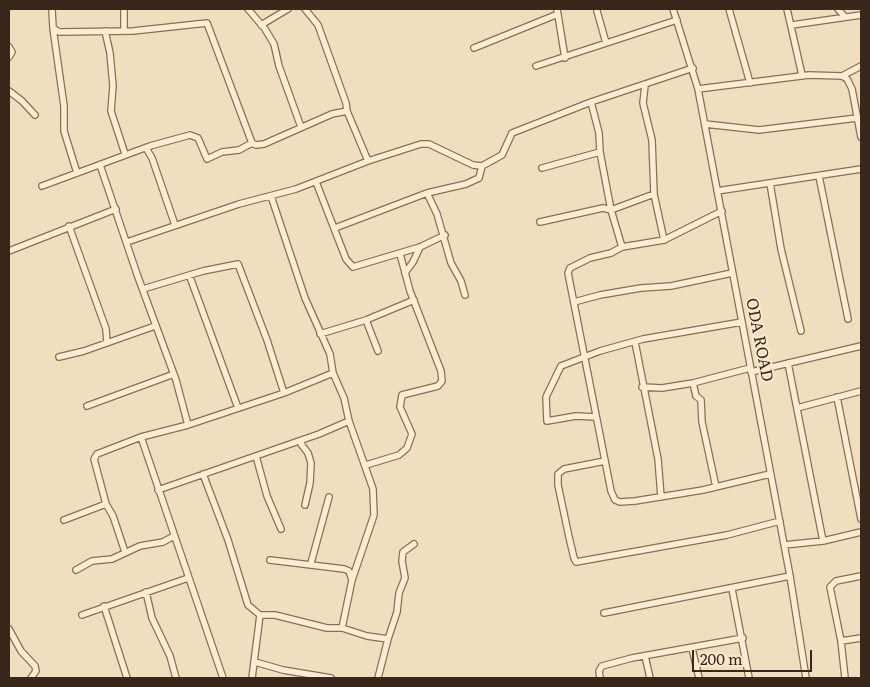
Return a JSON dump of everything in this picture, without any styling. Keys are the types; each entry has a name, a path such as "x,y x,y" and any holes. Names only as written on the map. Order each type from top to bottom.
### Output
{"street":[{"path":"52,9 63,97 64,131 77,173"},
{"path":"124,9 124,31"},
{"path":"248,9 274,44 279,66 301,127"},
{"path":"261,25 288,9"},
{"path":"305,9 318,24 347,110 368,162"},
{"name":"ODA ROAD","path":"673,9 693,68 705,124 780,521 806,678"},
{"path":"729,9 750,83"},
{"path":"787,9 802,76"},
{"path":"836,18 838,9"},
{"path":"838,9 845,17"},
{"path":"474,48 558,11 564,58"},
{"path":"596,12 606,43"},
{"path":"792,25 861,16"},
{"path":"536,66 677,20"},
{"path":"53,28 58,32 105,32 207,23 252,143"},
{"path":"105,32 112,69 111,111 125,154"},
{"path":"9,47 12,52 9,57"},
{"path":"842,76 861,66"},
{"path":"127,242 175,225 316,182 422,144 429,144 473,165 482,166 502,156 512,133 591,102 693,68"},
{"path":"698,89 802,76 828,74 842,76 847,79 852,89 861,137"},
{"path":"645,85 643,103 652,140 654,194 664,240"},
{"path":"9,91 35,115"},
{"path":"591,102 599,133 600,152 611,210 622,247"},
{"path":"42,186 125,154 194,135 201,143 207,159 222,152 239,150 252,143 256,145 264,144 332,114 347,110"},
{"path":"705,124 759,130 857,118"},
{"path":"146,148 152,158 175,225"},
{"path":"542,168 600,152"},
{"path":"100,165 155,326 174,374 188,425"},
{"path":"335,228 427,193 466,184 479,178 482,166"},
{"path":"717,191 861,169"},
{"path":"819,176 848,319"},
{"path":"316,182 346,259 353,267 400,254 445,235"},
{"path":"770,183 781,249 800,330"},
{"path":"427,193 445,235 452,263 461,280 465,295"},
{"path":"540,222 602,208 611,210 654,194"},
{"path":"271,196 304,298 330,354 333,373 344,398 349,421 373,489 374,515 352,580 342,628"},
{"path":"9,251 116,209"},
{"path":"722,211 664,240 622,247 570,268 568,273 611,491 618,502 661,497 716,487 770,474"},
{"path":"69,226 109,340"},
{"path":"406,273 414,262 420,247"},
{"path":"366,465 399,455 408,448 412,434 400,407 402,396 438,386 442,381 441,371 414,300 400,254"},
{"path":"143,289 190,277 203,271 238,264 272,354 284,394"},
{"path":"574,302 600,295 641,288 671,286 732,273"},
{"path":"190,277 238,408"},
{"path":"320,334 366,320 414,300"},
{"path":"366,320 378,351"},
{"path":"596,417 576,416 550,422 546,416 546,397 559,369 600,351 634,342 742,322"},
{"path":"58,356 155,326"},
{"path":"634,342 658,459 661,497"},
{"path":"642,387 662,388 693,383 861,346"},
{"path":"788,363 823,541"},
{"path":"125,552 113,516 106,504 94,457 141,437 188,425 284,394 333,373"},
{"path":"87,406 174,374"},
{"path":"693,383 696,396 701,400 702,422 716,487"},
{"path":"797,408 861,391"},
{"path":"837,397 861,519"},
{"path":"158,490 302,440 349,421"},
{"path":"141,437 188,578 216,652 223,678"},
{"path":"302,440 301,445 308,453 311,463 310,483 305,505"},
{"path":"256,456 267,496 281,529"},
{"path":"605,461 564,469 558,474 558,485 568,537 576,562 727,535 780,521"},
{"path":"204,474 228,540 248,605 260,615 275,615 327,628 342,628 367,636 388,639"},
{"path":"311,564 329,497"},
{"path":"64,520 106,504"},
{"path":"784,545 823,541 861,532"},
{"path":"76,570 92,561 109,560 140,546 163,542 174,536"},
{"path":"378,678 397,612 399,593 406,578 403,552 414,544"},
{"path":"270,560 347,570 352,580"},
{"path":"604,613 790,576"},
{"path":"845,678 841,641 830,587 836,581 861,576"},
{"path":"82,615 188,578"},
{"path":"732,589 743,638 749,678"},
{"path":"146,592 152,618 170,656 176,678"},
{"path":"104,606 127,678"},
{"path":"252,678 260,615"},
{"path":"9,629 21,650 34,666 36,671 31,678"},
{"path":"600,678 599,671 602,666 743,638"},
{"path":"841,641 861,638"},
{"path":"692,648 699,678"},
{"path":"645,656 650,678"},
{"path":"255,662 283,670 331,678"}]}
